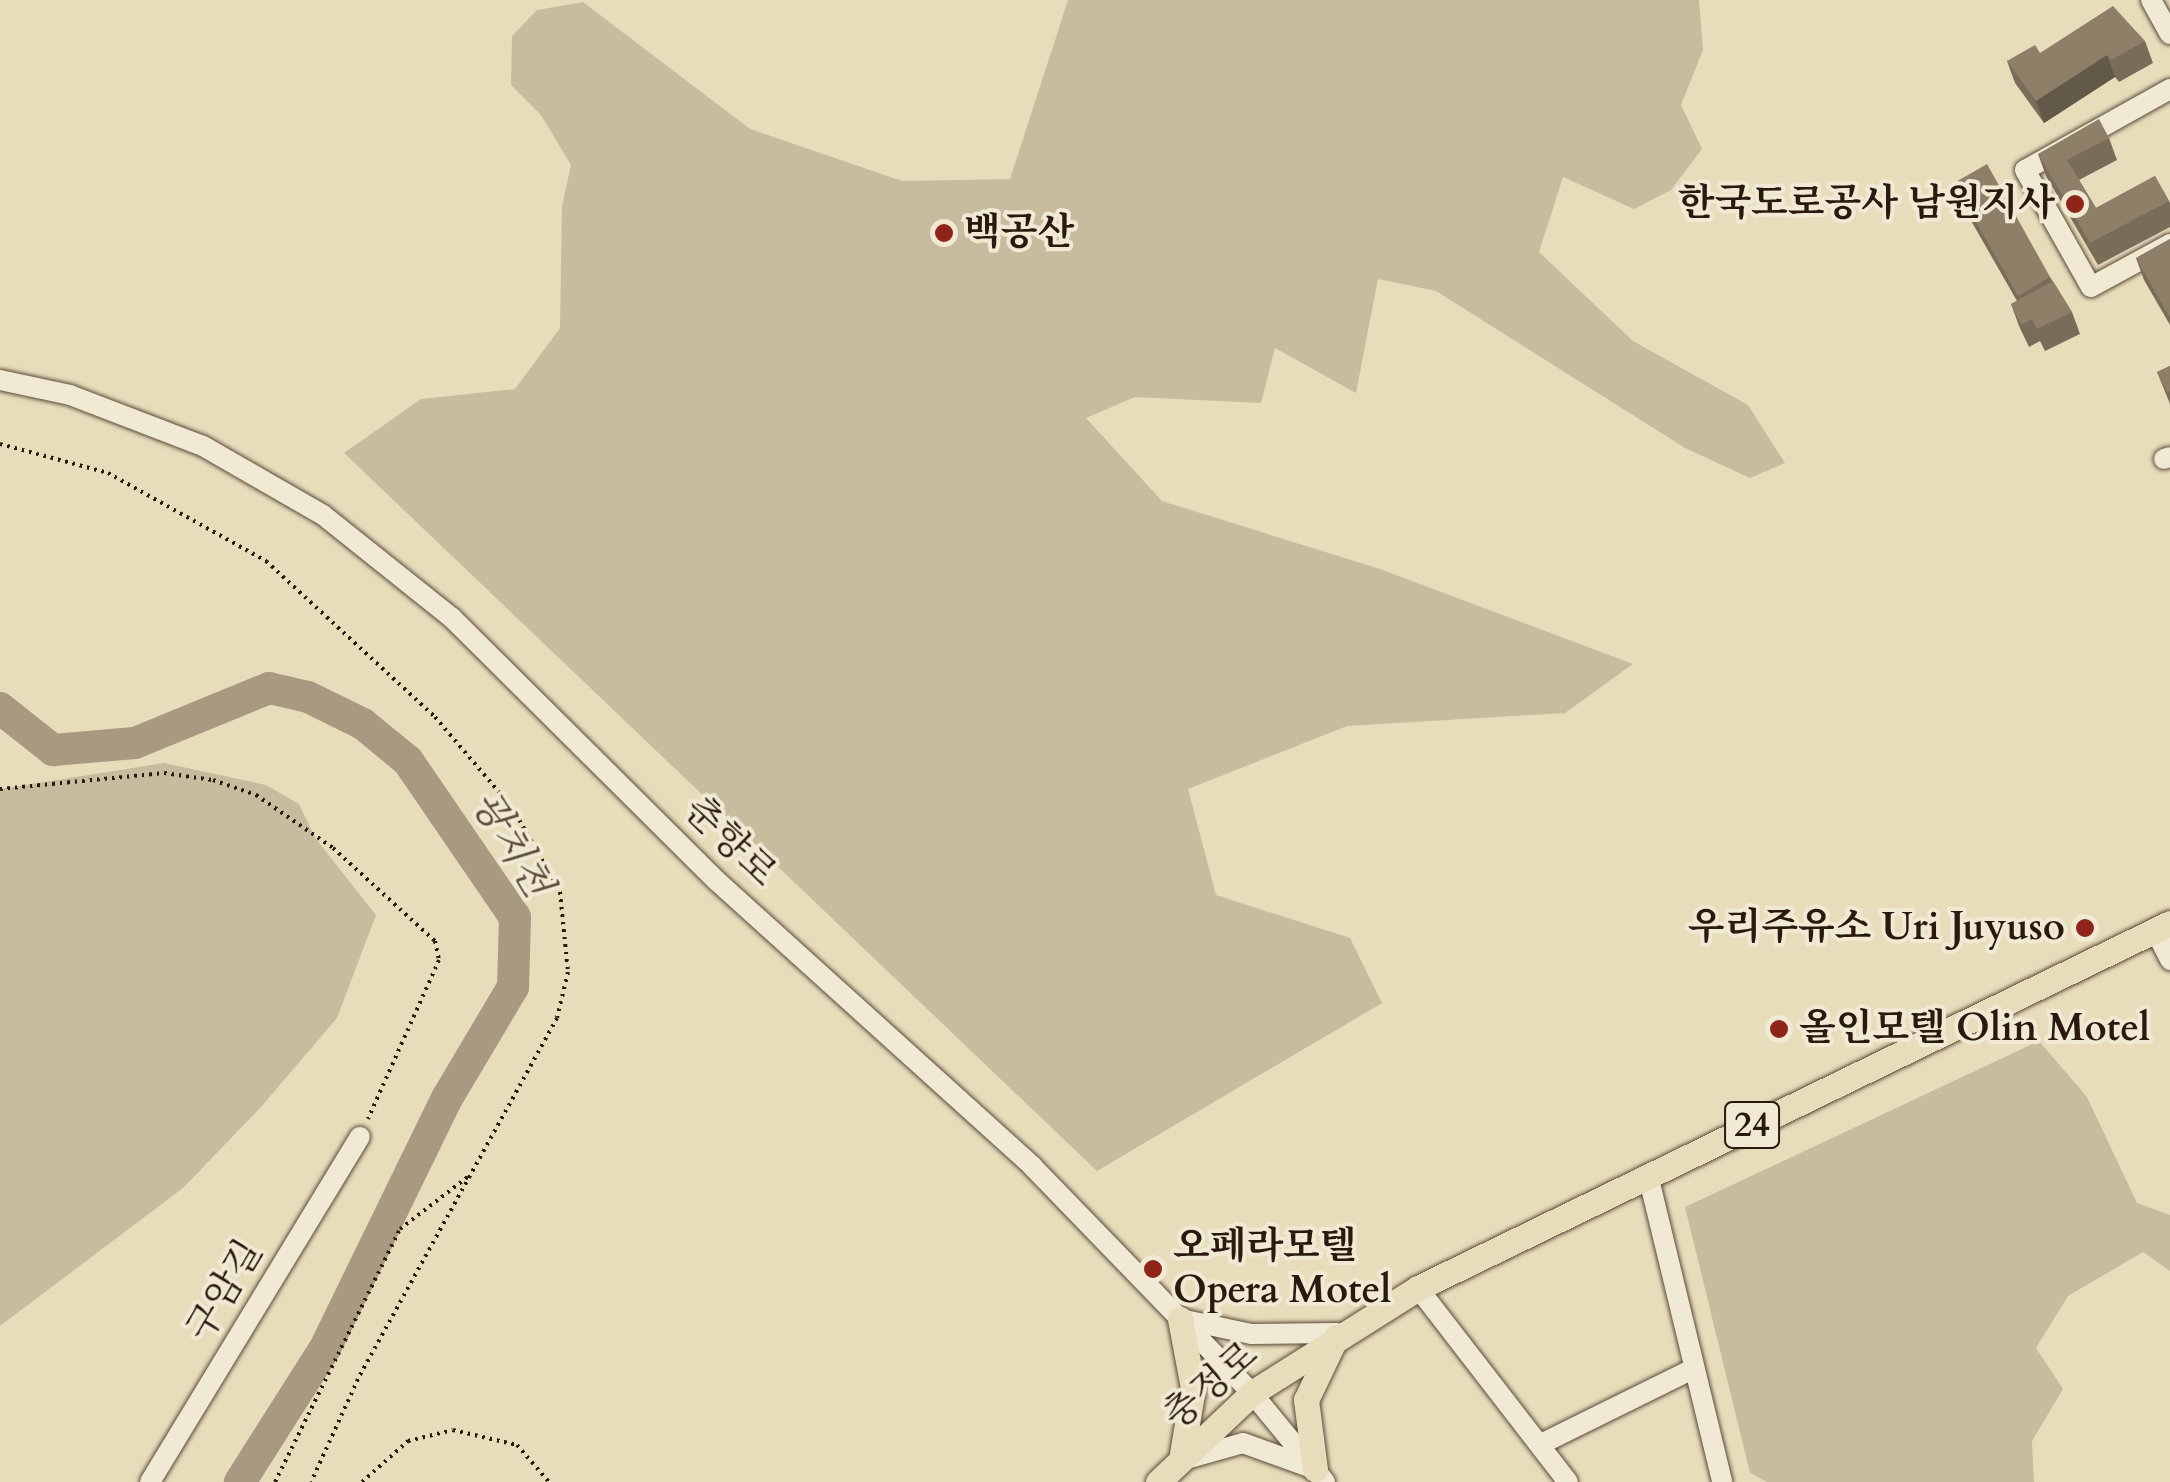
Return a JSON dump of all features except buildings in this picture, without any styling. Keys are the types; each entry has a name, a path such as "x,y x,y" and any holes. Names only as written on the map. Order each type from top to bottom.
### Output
{"main road":[{"name":"충정로","path":"1158,1482 1252,1394 1338,1333 1418,1288 2163,927"},
{"path":"1180,1320 1193,1388 1181,1460"},
{"path":"1320,1476 1306,1400 1338,1333"}],"street":[{"path":"2150,0 2170,34"},
{"path":"2170,90 2025,170 2091,287 2170,244"},
{"name":"춘향로","path":"0,380 70,395 152,424 322,515 452,618 717,881 1032,1166 1252,1394 1320,1476"},
{"path":"2163,927 2170,960"},
{"name":"구암길","path":"150,1482 360,1137"},
{"path":"1648,1175 1691,1370 1722,1482"},
{"path":"1418,1288 1568,1482"},
{"path":"1180,1320 1250,1334 1338,1333"},
{"path":"1541,1444 1691,1370"},
{"path":"1181,1460 1243,1444 1320,1476"}],"path":[{"path":"0,444 108,473 266,561 435,717 512,807 560,892 568,972 557,1018 358,1379 311,1482"},
{"path":"0,789 164,774 213,780 256,795 333,848 434,941 436,975 360,1137"},
{"path":"275,1482 400,1229 470,1175"},
{"path":"362,1482 408,1441 453,1430 517,1445 549,1482"}],"shaded area":[{"path":"1068,0 1699,0 1703,50 1681,105 1702,149 1671,190 1634,209 1563,177 1539,252 1633,341 1748,405 1785,463 1750,478 1685,448 1436,291 1378,279 1356,393 1275,348 1261,403 1135,397 1086,418 1162,501 1380,569 1633,664 1565,713 1347,726 1188,789 1216,895 1350,938 1382,1003 1097,1171 344,453 421,399 515,389 560,328 562,206 571,165 541,115 511,85 512,36 537,10 583,2 750,129 902,181 1010,179"},
{"path":"164,763 266,785 299,804 316,839 376,915 337,1018 261,1107 183,1188 0,1326 0,789"},
{"path":"2039,1041 2087,1097 2137,1203 2170,1215 2170,1271 2143,1252 2068,1296 2036,1348 2063,1389 2032,1441 2034,1482 1767,1482 1750,1473 1685,1207"}],"waterway":[{"name":"광치천","path":"0,708 53,750 135,743 269,688 308,697 363,724 408,761 515,917 513,987 447,1098 325,1348 240,1482"}],"place":[{"name":"한국도로공사 남원지사","path":"2075,204"},
{"name":"백공산","path":"944,233"},
{"name":"우리주유소 Uri Juyuso","path":"2085,928"},
{"name":"올인모텔 Olin Motel","path":"1779,1029"},
{"name":"오페라모텔 Opera Motel","path":"1153,1269"}]}
